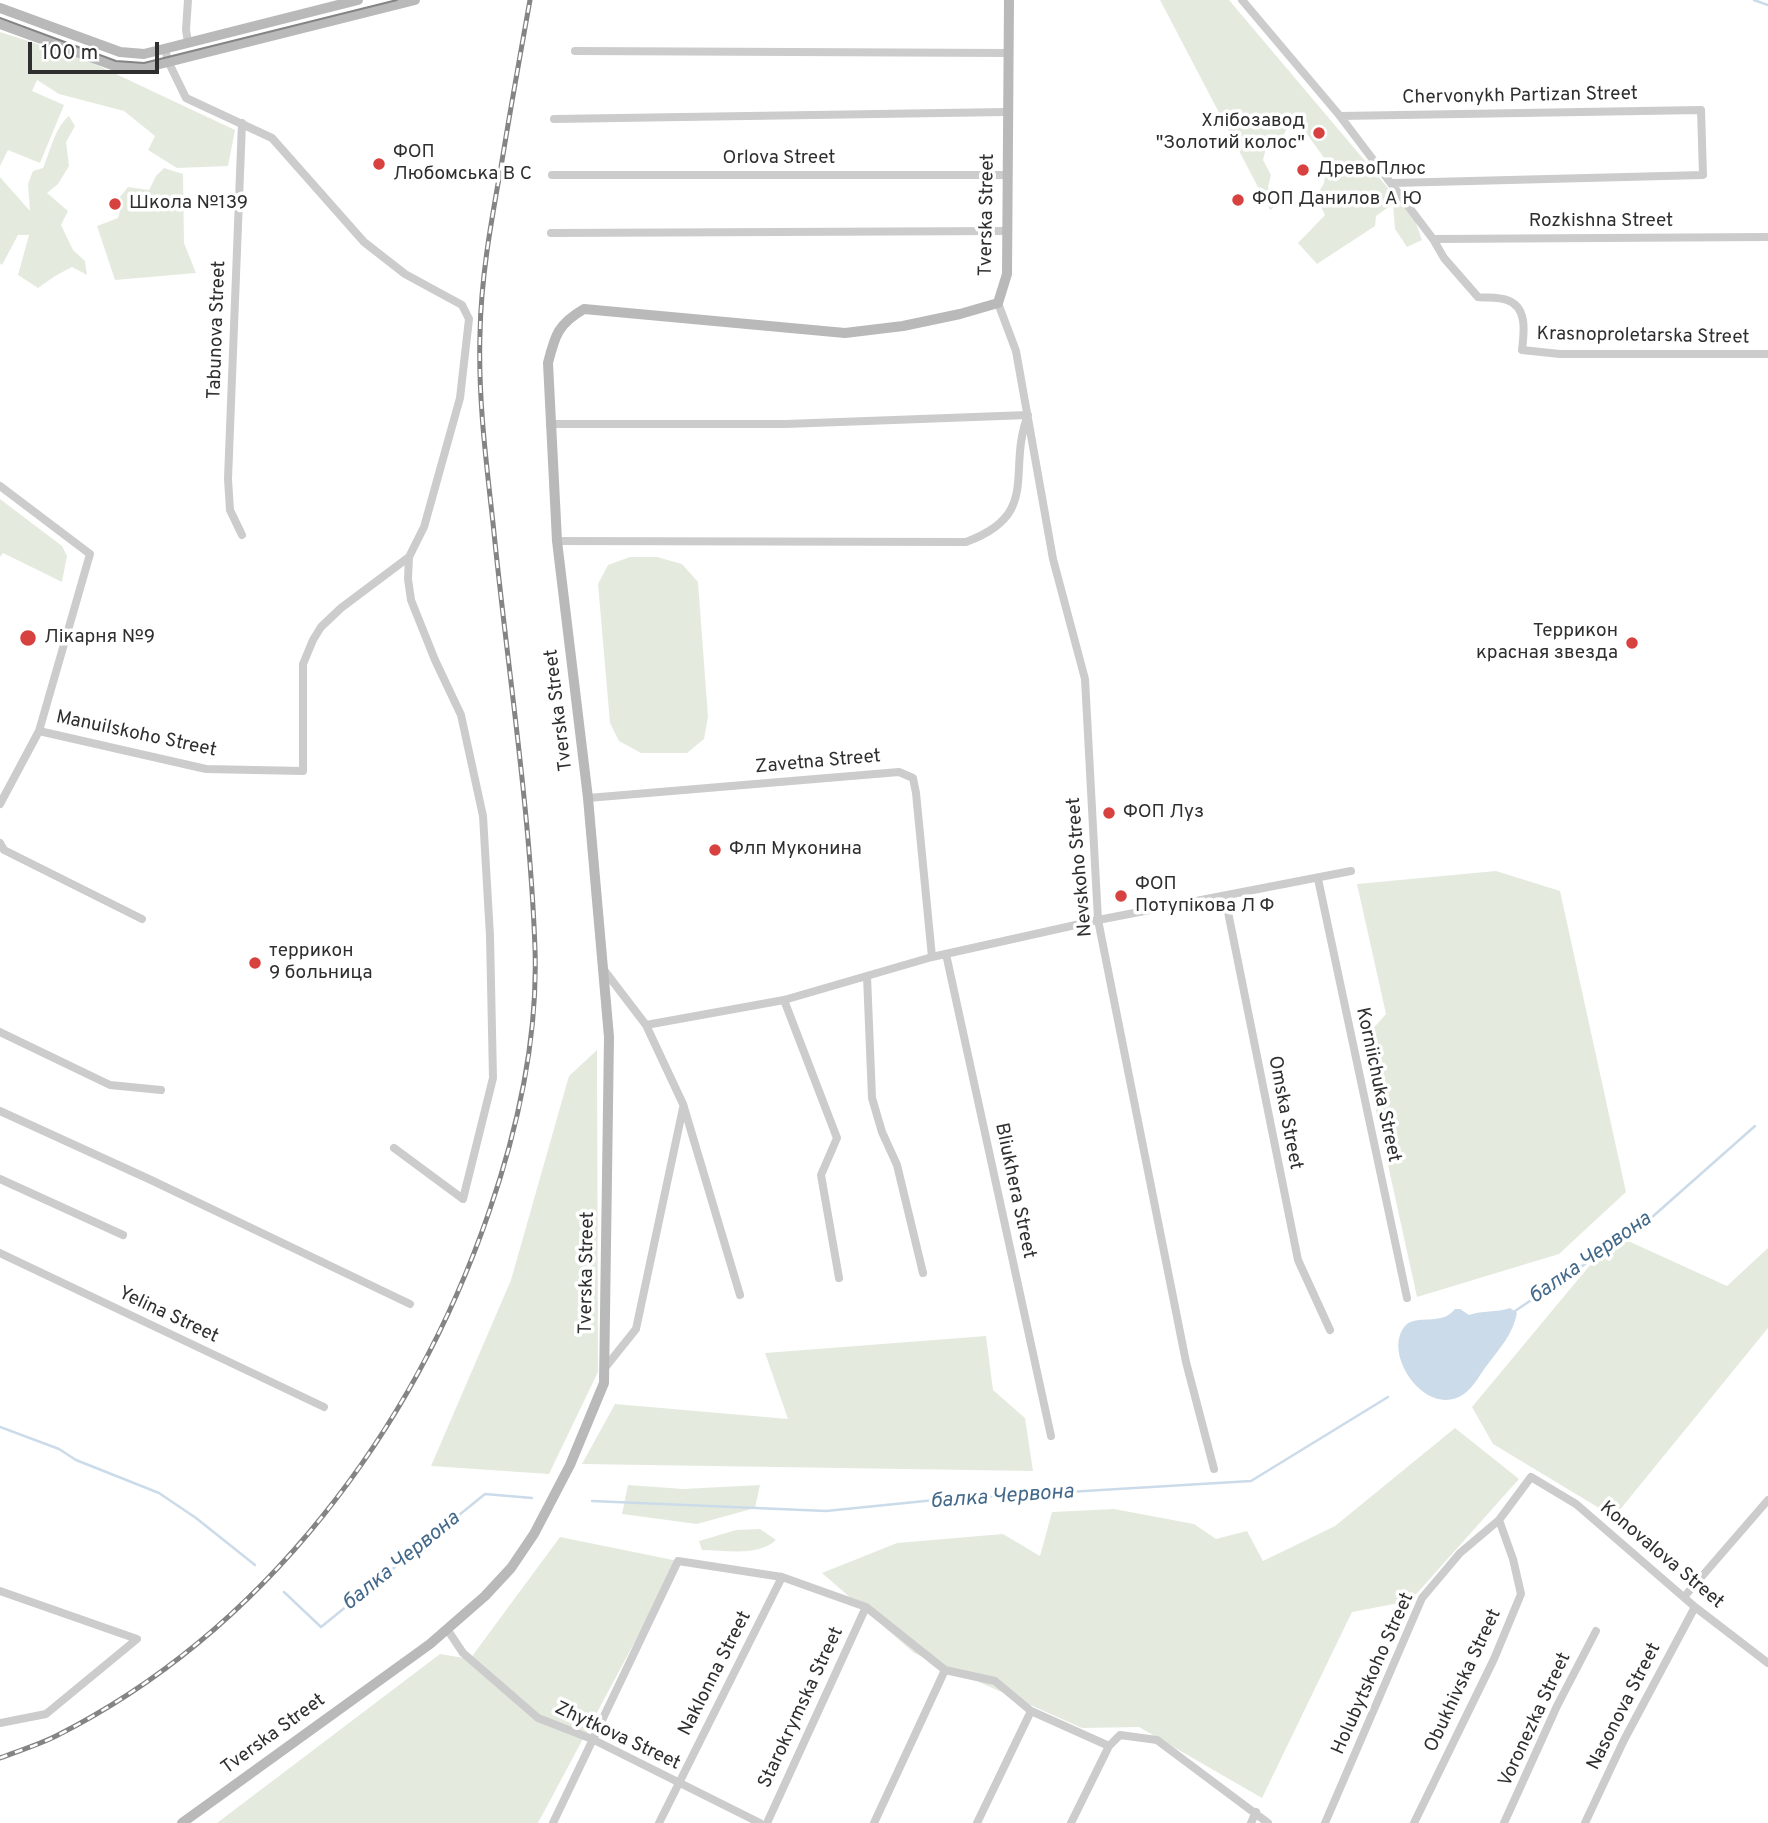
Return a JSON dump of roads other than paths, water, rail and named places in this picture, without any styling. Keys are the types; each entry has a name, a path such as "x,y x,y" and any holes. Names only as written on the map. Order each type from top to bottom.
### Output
{"main road":[{"path":"0,8 120,52 144,54 358,0"},
{"path":"0,24 115,66 144,68 415,0"},
{"name":"Tverska Street","path":"182,1823 430,1644 511,1569 534,1534 570,1465 604,1383 609,1037 588,797 557,541 548,363 554,338 566,320 584,309 845,333 903,326 998,303 1007,274 1006,112 1009,0"}],"street":[{"path":"188,0 188,42"},
{"name":"Krasnoproletarska Street","path":"1241,0 1340,116 1393,183 1444,258 1478,297 1508,300 1519,310 1525,325 1522,350 1560,354 1768,354"},
{"path":"166,49 186,98 272,138 364,242 405,274 462,305 468,319 460,398 424,527 409,557 408,579 411,600 461,715 483,816 490,936 493,1078 463,1199 394,1148"},
{"path":"575,51 1007,53"},
{"name":"Chervonykh Partizan Street","path":"1340,116 1701,110 1703,175 1393,183"},
{"path":"554,119 1006,112"},
{"name":"Tabunova Street","path":"242,123 228,479 230,510 242,535"},
{"name":"Orlova Street","path":"552,175 1007,175"},
{"path":"551,233 1006,231"},
{"name":"Rozkishna Street","path":"1433,239 1768,237"},
{"name":"Nevskoho Street","path":"998,303 1016,351 1053,559 1085,679 1098,920 1186,1362 1214,1469"},
{"path":"550,424 786,424 1028,415 1022,430 1017,498 1009,515 996,528 966,542 557,541"},
{"path":"0,485 90,554 39,731 0,804"},
{"name":"Manuilskoho Street","path":"39,731 206,769 303,771 303,664 313,640 321,627 341,608 409,557"},
{"name":"Zavetna Street","path":"588,797 899,772 913,778 932,957"},
{"path":"0,843 4,850 142,919"},
{"path":"646,1025 784,1000 932,957 1098,920 1351,871"},
{"name":"Korniichuka Street","path":"1318,879 1407,1298"},
{"name":"Omska Street","path":"1225,897 1298,1260 1330,1330"},
{"name":"Bliukhera Street","path":"946,954 1051,1436"},
{"path":"604,970 646,1025 683,1104 740,1295"},
{"path":"867,976 872,1098 882,1132 897,1165 923,1273"},
{"path":"784,1000 837,1138 821,1175 839,1278"},
{"path":"0,1032 110,1085 161,1090"},
{"path":"604,1369 636,1329 683,1104"},
{"path":"0,1111 410,1304"},
{"path":"0,1179 123,1235"},
{"name":"Yelina Street","path":"0,1253 324,1407"},
{"name":"Konovalova Street","path":"1499,1520 1531,1477 1576,1504 1695,1607 1768,1663"},
{"path":"1684,1597 1768,1500"},
{"name":"Holubytskoho Street","path":"1325,1823 1422,1598 1460,1553 1499,1520"},
{"name":"Obukhivska Street","path":"1414,1823 1494,1659 1521,1594 1513,1559 1499,1520"},
{"path":"553,1823 678,1561 782,1577 866,1607 945,1670 995,1681 1031,1710 1109,1746"},
{"name":"Naklonna Street","path":"659,1823 782,1577"},
{"path":"0,1591 137,1639 46,1714 0,1723"},
{"name":"Starokrymska Street","path":"767,1823 866,1607"},
{"name":"Nasonova Street","path":"1586,1823 1625,1740 1695,1607"},
{"name":"Zhytkova Street","path":"447,1629 463,1653 538,1718 593,1739 760,1823"},
{"name":"Voronezka Street","path":"1504,1823 1557,1706 1597,1631"},
{"path":"874,1823 945,1670"},
{"path":"977,1823 1031,1710"},
{"path":"1071,1823 1109,1746 1120,1735 1157,1740 1268,1823"},
{"path":"1251,1823 1256,1812"}],"water":[{"path":"1510,1308 1517,1313 1509,1334 1464,1394 1450,1400 1436,1398 1423,1391 1403,1367 1399,1338 1410,1322 1443,1317 1455,1309 1469,1315"}],"waterway":[{"path":"1754,0 1768,5"},
{"name":"балка Червона","path":"1512,1313 1642,1226 1755,1126"},
{"name":"балка Червона","path":"592,1501 826,1511 935,1500 1251,1481 1388,1397"},
{"name":"балка Червона","path":"0,1427 59,1449 76,1460 159,1493 196,1518 255,1565"},
{"name":"балка Червона","path":"284,1592 321,1627 485,1494 532,1498"}],"tram line":[{"path":"0,18 116,61 144,63 397,0"}],"railway":[{"path":"0,1758 56,1736 131,1692 201,1640 265,1582 322,1516 374,1446 419,1371 457,1293 489,1212 509,1148 529,1050 535,949 523,789 483,429 480,334 487,250 530,0"}],"place":[{"name":"Хлібозавод \"Золотий колос\"","path":"1319,133"},
{"name":"ФОП Любомська В С","path":"379,164"},
{"name":"ДревоПлюс","path":"1303,170"},
{"name":"ФОП Данилов А Ю","path":"1238,200"},
{"name":"Школа №139","path":"115,204"},
{"name":"Лікарня №9","path":"28,638"},
{"name":"Террикон красная звезда","path":"1632,643"},
{"name":"ФОП Луз","path":"1109,813"},
{"name":"Флп Муконина","path":"715,850"},
{"name":"ФОП Потупікова Л Ф","path":"1121,896"},
{"name":"террикон 9 больница","path":"255,963"}]}
